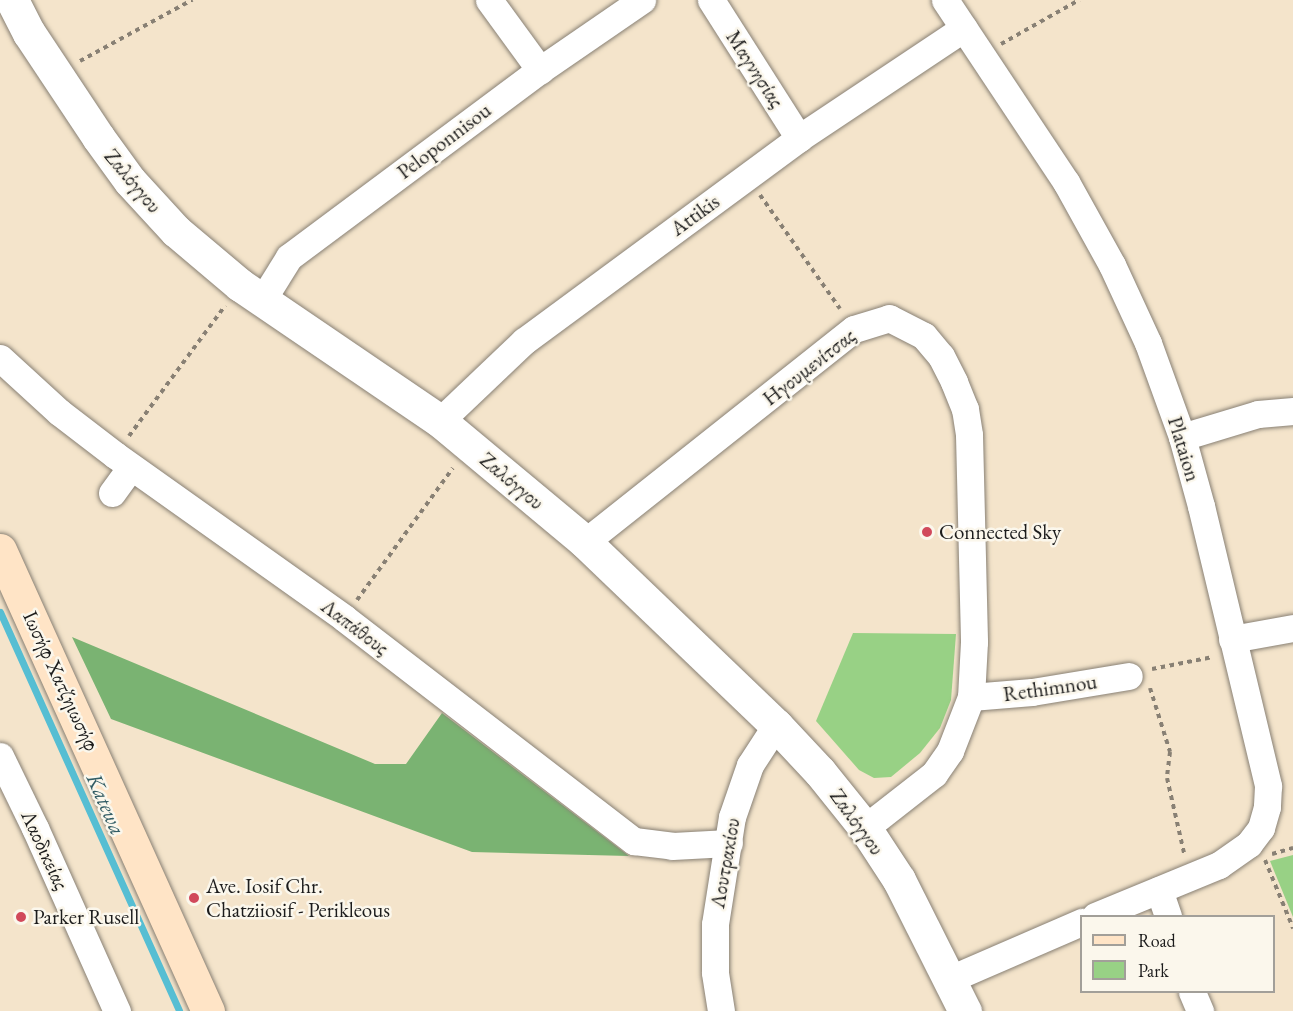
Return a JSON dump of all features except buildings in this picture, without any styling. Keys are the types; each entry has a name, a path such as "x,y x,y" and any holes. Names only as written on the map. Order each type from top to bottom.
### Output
{"main road":[{"name":"Ιωσήφ Χατζηιωσήφ","path":"0,550 208,1011"}],"street":[{"name":"Ζαλόγγου","path":"12,0 29,33 130,181 176,231 252,292 440,421 470,445 585,542 776,725 820,772 865,828 898,880 950,979 964,1011"},
{"path":"489,0 540,70"},
{"name":"Peloponnisou","path":"252,292 289,257 540,70 642,0"},
{"name":"Μαγνησίας","path":"711,0 799,138"},
{"name":"Plataion","path":"945,0 983,54 1066,183 1112,265 1148,343 1182,437 1268,786 1267,807 1261,828 1249,844 1219,865 1190,879 1097,915"},
{"name":"Attikis","path":"440,421 524,341 799,138 964,28"},
{"name":"Ηγουμενίτσας","path":"585,542 854,329 889,318 924,336 941,356 965,409 969,435 974,642 971,697 950,752 934,774 865,828"},
{"name":"Λαπάθους","path":"0,358 59,412 123,462 344,618 634,841 672,846 729,843"},
{"path":"1182,437 1258,414 1293,411"},
{"path":"112,493 123,462"},
{"path":"1233,646 1293,628"},
{"name":"Rethimnou","path":"971,697 1032,692 1136,673"},
{"name":"Λουτρακίου","path":"721,1011 715,972 715,924 729,843 740,789 756,755 776,725"},
{"name":"Λαοδικείας","path":"0,756 50,860 117,1011"},
{"path":"1159,890 1168,915"},
{"path":"950,979 1080,923"},
{"path":"1192,993 1200,1011"}],"path":[{"path":"56,74 192,0"},
{"path":"983,54 1078,0"},
{"path":"748,176 854,329"},
{"path":"123,462 252,292"},
{"path":"344,618 470,445"},
{"path":"1190,879 1167,778 1170,752 1136,673 1233,646"},
{"path":"1264,857 1293,928"}],"green space":[{"path":"853,633 956,634 951,700 940,728 920,753 891,777 874,778 859,770 816,721"},
{"path":"72,637 375,764 406,764 442,713 629,856 472,852 111,719"},
{"path":"1293,855 1293,917 1270,861"}],"waterway":[{"name":"Katewa","path":"0,612 179,1011"}],"place":[{"name":"Connected Sky","path":"927,532"},
{"name":"Ave. Iosif Chr. Chatziiosif - Perikleous","path":"194,898"},
{"name":"Parker Rusell","path":"21,917"}]}
